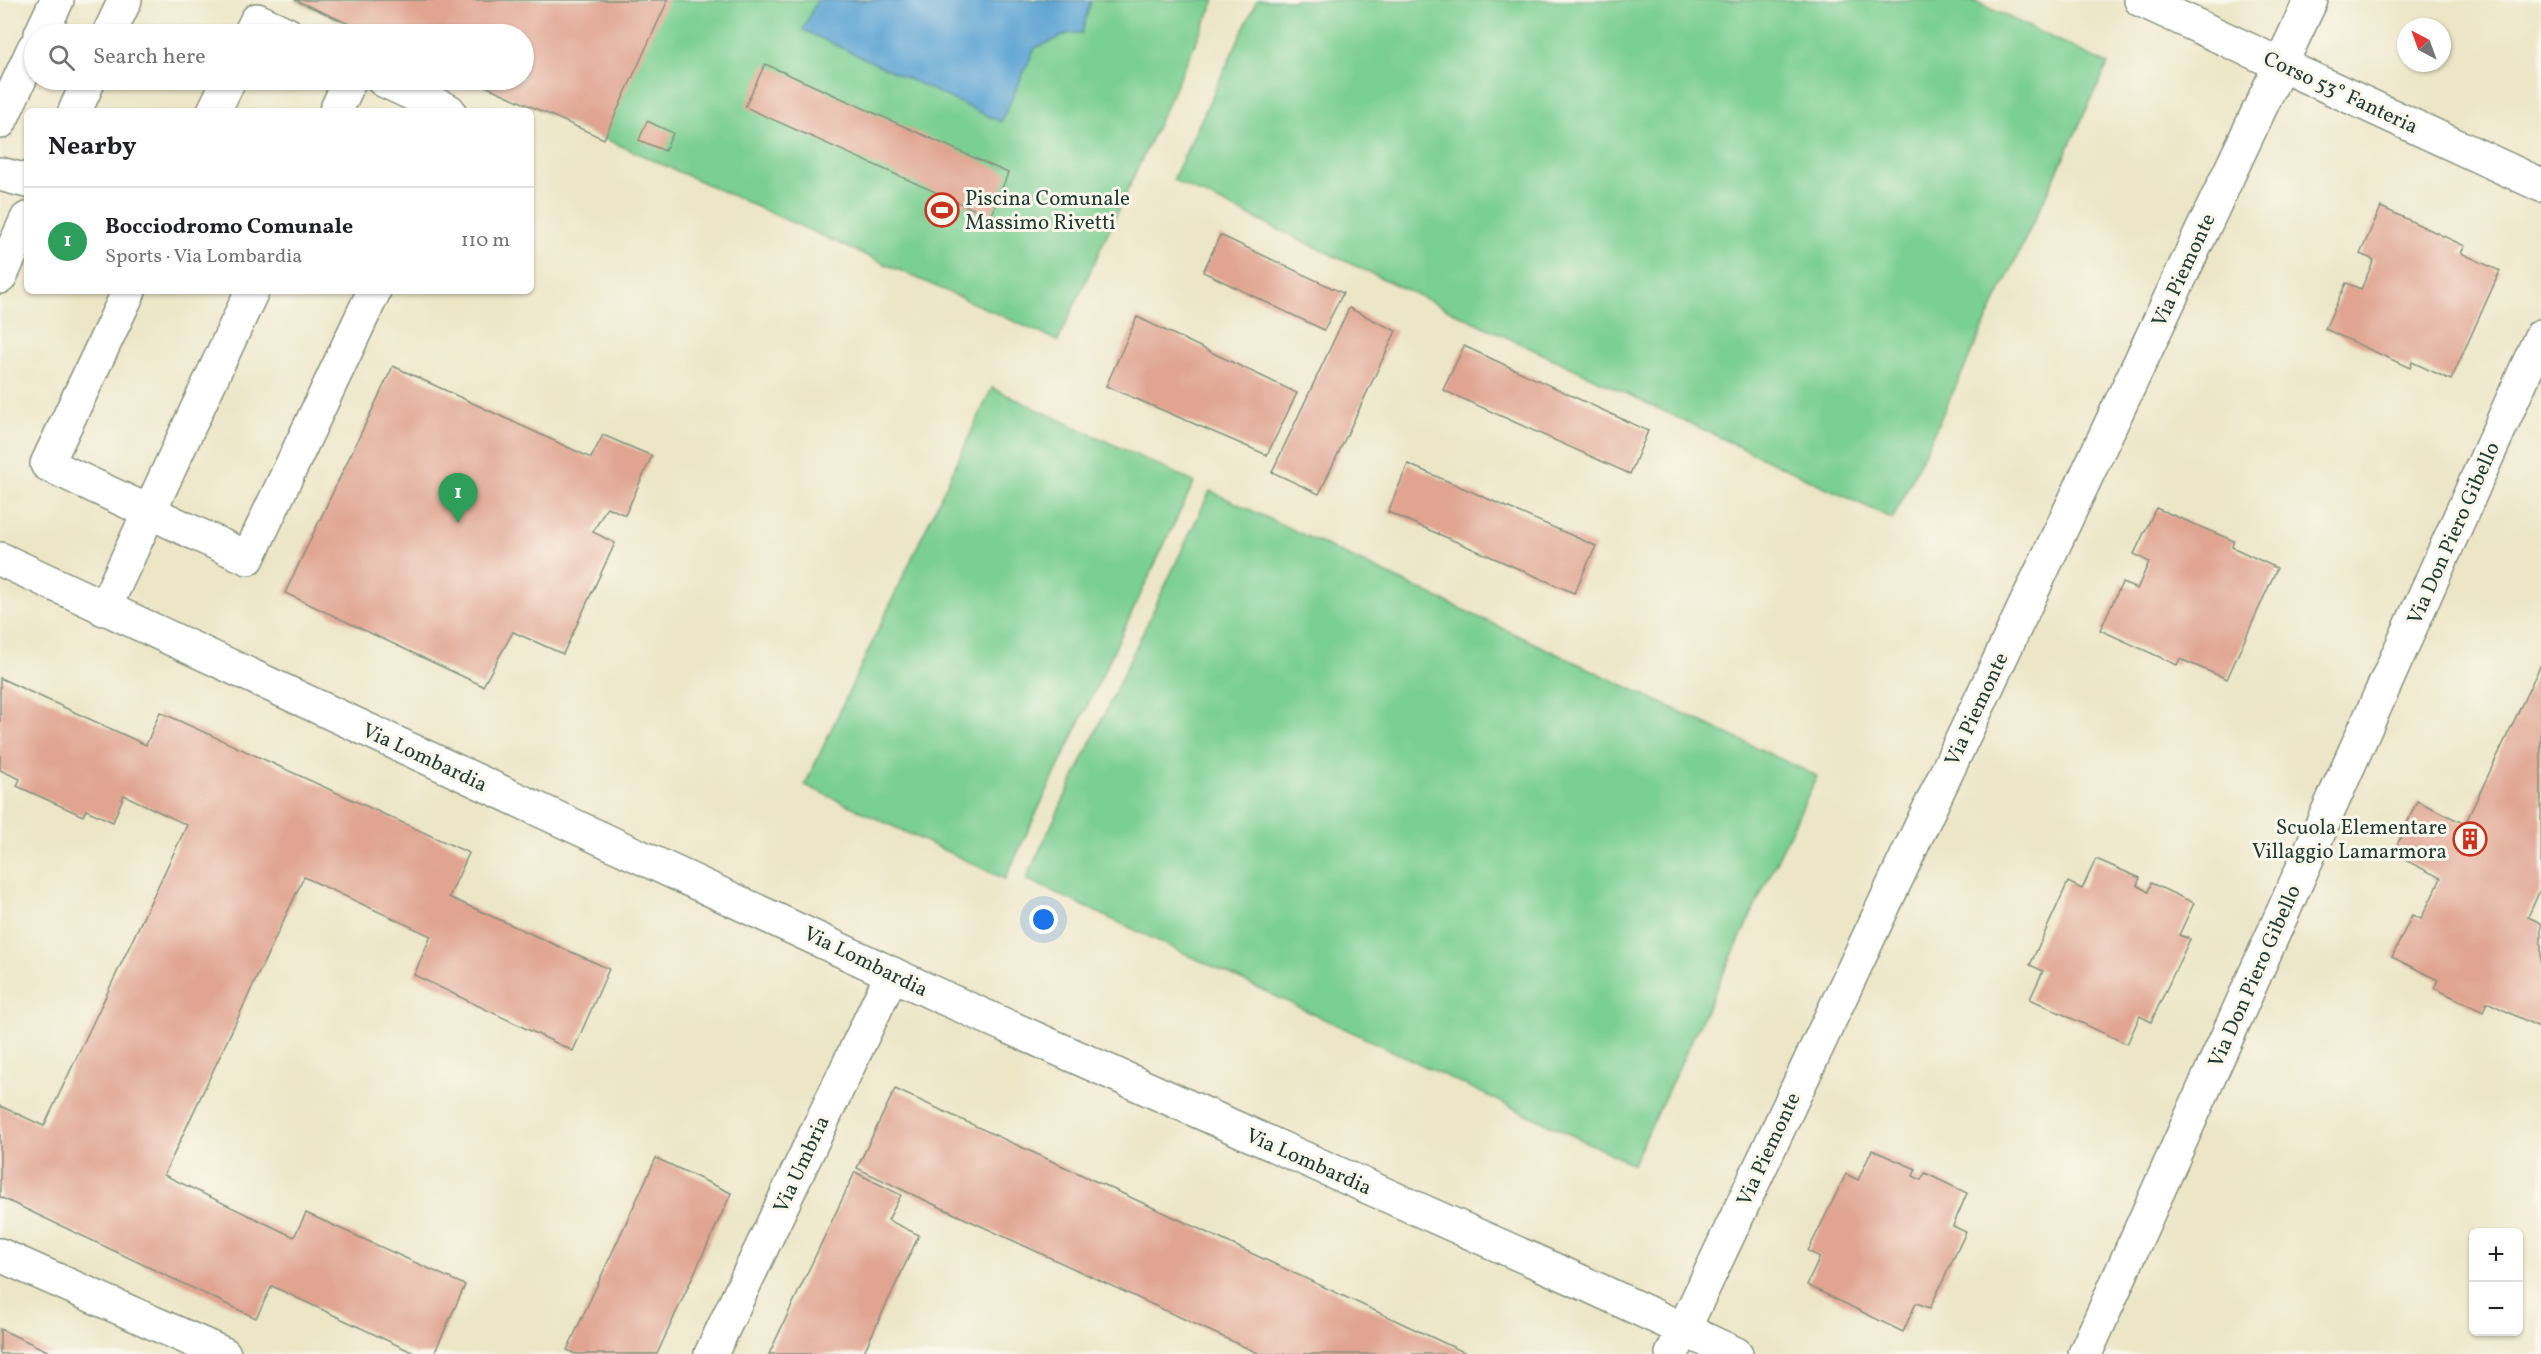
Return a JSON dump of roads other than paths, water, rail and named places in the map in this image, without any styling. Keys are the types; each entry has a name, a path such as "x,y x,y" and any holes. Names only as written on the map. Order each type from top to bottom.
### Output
{"street":[{"path":"46,24 57,0"},
{"path":"113,24 124,0"},
{"name":"Corso 53° Fanteria","path":"2141,0 2541,185"},
{"name":"Via Piemonte","path":"1678,1341 2311,0"},
{"path":"0,122 24,70"},
{"path":"76,108 84,90"},
{"path":"215,108 224,90"},
{"path":"337,108 345,90"},
{"path":"404,90 443,108"},
{"path":"0,174 24,180"},
{"path":"0,277 24,225"},
{"path":"128,294 47,464 248,558 373,294"},
{"path":"104,609 251,294"},
{"name":"Via Don Piero Gibello","path":"2085,1354 2541,336"},
{"name":"Via Lombardia","path":"0,559 1678,1341 1736,1354"},
{"name":"Via Umbria","path":"711,1354 892,974"},
{"path":"0,1255 160,1341 224,1354"}],"water":[{"path":"817,0 1091,0 1082,33 1070,33 1035,48 1001,122 803,30"}],"place":[{"name":"Piscina Comunale Massimo Rivetti","path":"942,210"},
{"name":"Bocciodromo Comunale","path":"458,523"},
{"name":"Scuola Elementare Villaggio Lamarmora","path":"2470,839"}]}
